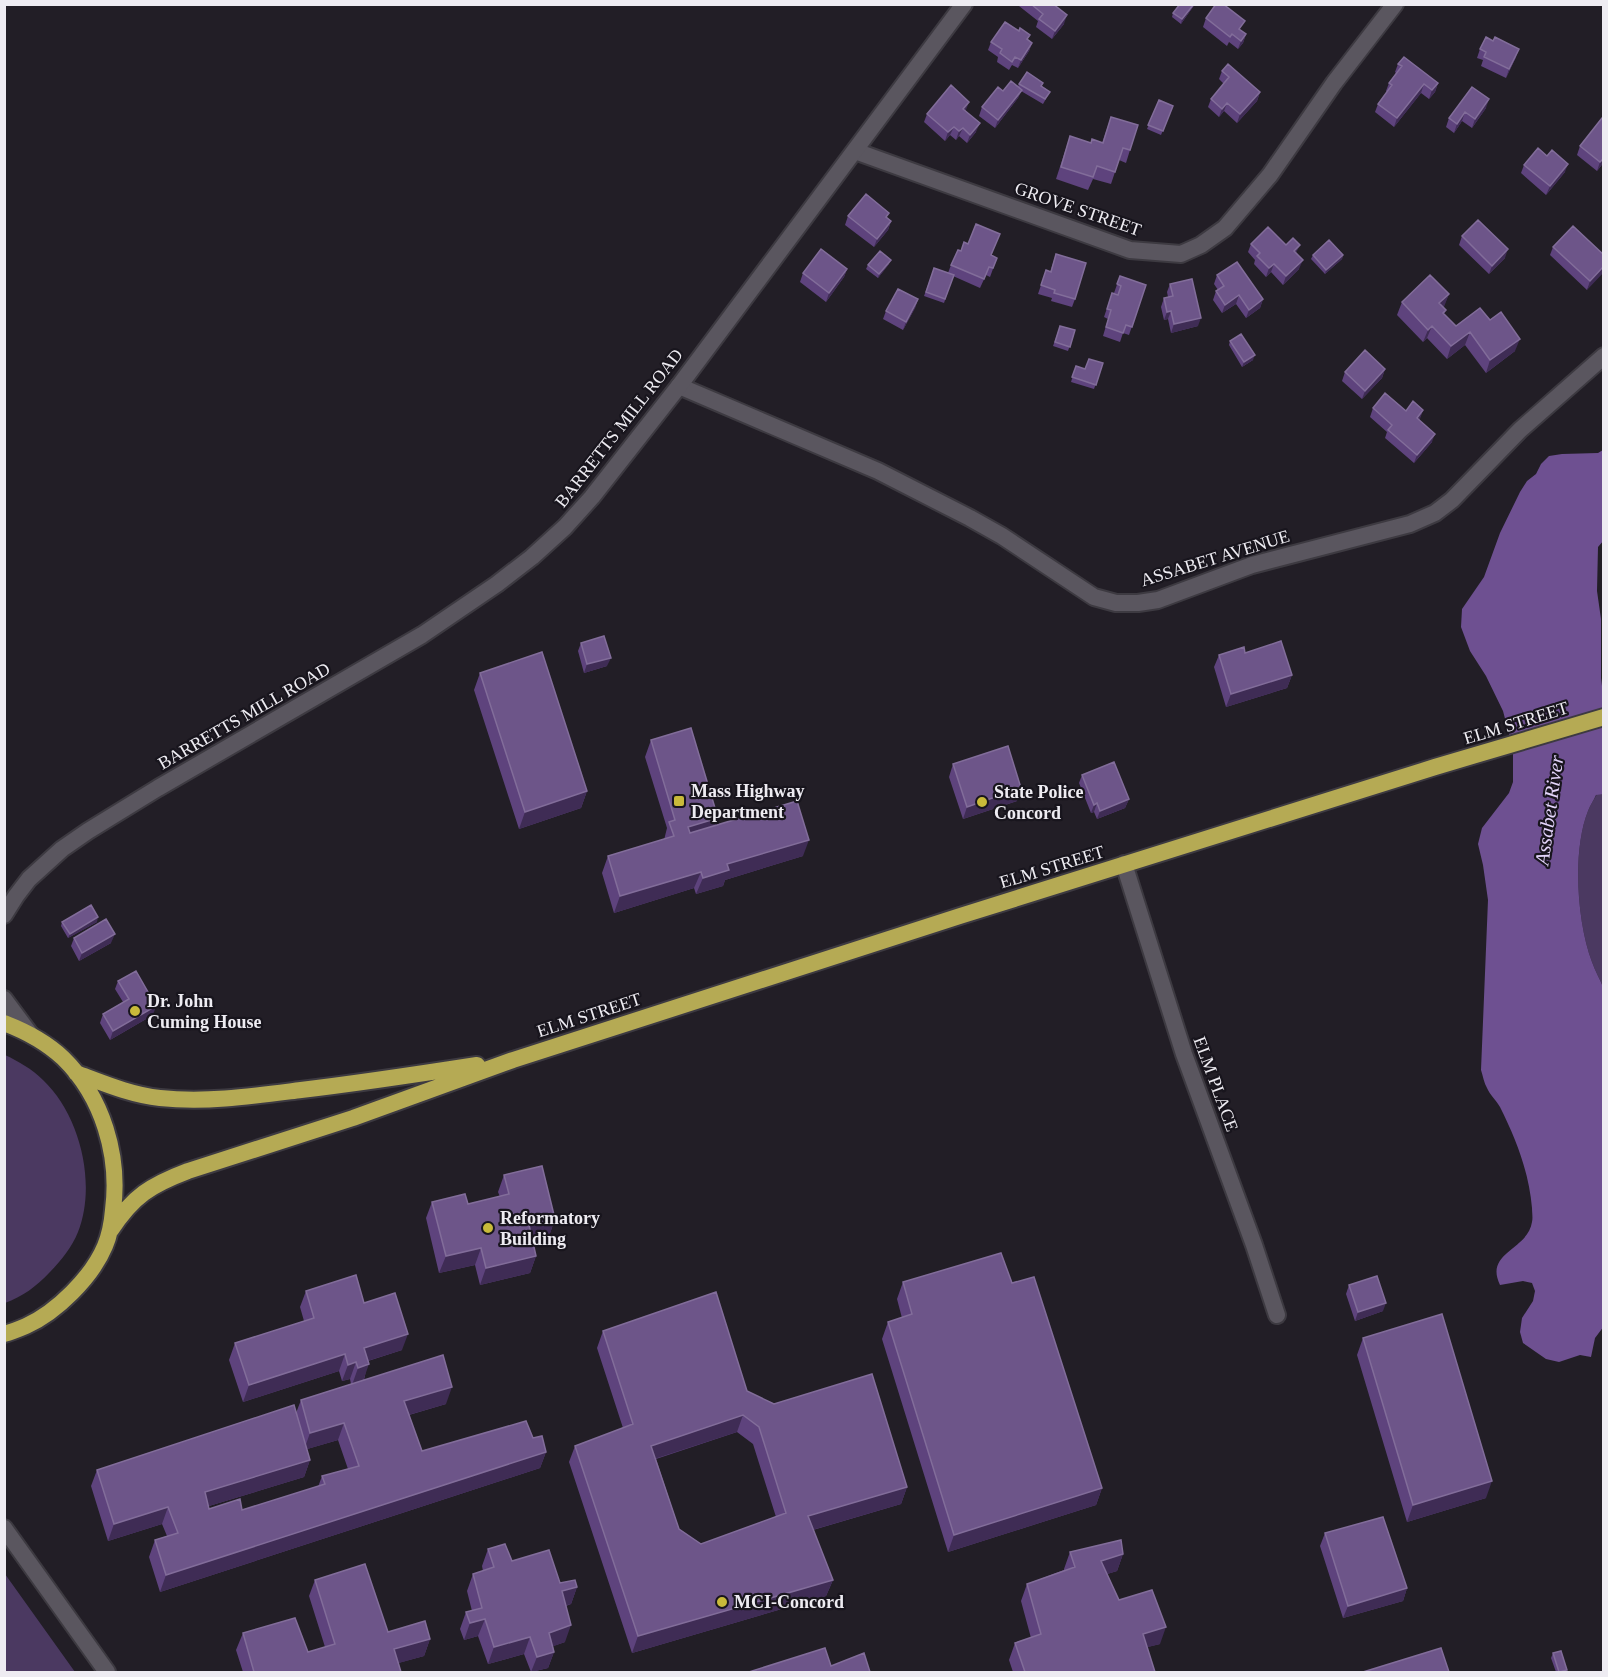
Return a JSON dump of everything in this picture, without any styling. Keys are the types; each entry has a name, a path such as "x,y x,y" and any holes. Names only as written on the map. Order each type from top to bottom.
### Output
{"highway":[{"name":"ELM STREET","path":"111,1230 132,1202 166,1180 188,1171 353,1118 513,1060 1124,864 1604,717"},
{"path":"4,1023 30,1034 63,1058 76,1073 105,1125 112,1150 115,1175 111,1230 105,1247 82,1281 48,1313 4,1336"},
{"name":"ELM STREET","path":"76,1073 130,1092 158,1098 188,1100 221,1099 363,1082 513,1060"}],"street":[{"name":"BARRETTS MILL ROAD","path":"4,915 29,879 88,831 422,634 514,571 565,527 592,497 679,386 964,4"},
{"name":"GROVE STREET","path":"855,151 1130,250 1181,254 1201,246 1224,228 1270,175 1334,83 1395,4"},
{"name":"ASSABET AVENUE","path":"679,386 888,476 1002,536 1094,597 1116,603 1138,603 1158,600 1252,565 1410,524 1434,513 1452,500 1520,430 1604,356"},
{"name":"ELM PLACE","path":"1124,864 1184,1054 1254,1245 1277,1315"},
{"path":"4,999 30,1034"},
{"path":"4,1528 107,1672"}],"shaded area":[{"path":"1597,794 1603,794 1603,987 1587,946 1578,887 1583,827"},
{"path":"5,1055 39,1076 67,1112 82,1151 86,1193 78,1232 66,1254 34,1287 5,1303"},
{"path":"5,1574 75,1672 5,1672"}],"water":[{"name":"Assabet River","path":"1603,450 1604,540 1598,547 1597,591 1601,619 1601,678 1604,702 1603,794 1596,795 1583,827 1578,886 1587,946 1603,987 1604,1326 1595,1338 1591,1357 1580,1355 1559,1362 1546,1359 1523,1343 1520,1332 1522,1318 1533,1301 1535,1291 1532,1283 1523,1281 1500,1285 1497,1274 1502,1258 1523,1239 1532,1222 1528,1182 1521,1156 1500,1107 1486,1086 1481,1070 1488,900 1478,844 1482,828 1509,793 1513,782 1513,749 1503,711 1486,676 1470,651 1461,627 1462,609 1484,577 1500,533 1527,481 1536,474 1541,464 1549,456 1598,453"}],"building":[{"path":"1031,4 1053,4 1067,15 1055,31 1039,19 1043,14"},
{"path":"1180,4 1194,4 1182,19 1173,13"},
{"path":"1216,4 1223,4 1245,21 1239,29 1246,34 1241,41 1232,34 1230,37 1206,18"},
{"path":"1005,22 1030,35 1027,39 1032,43 1021,60 1015,57 1012,62 1000,53 1002,49 991,42"},
{"path":"1486,37 1493,41 1495,37 1519,49 1509,69 1484,57 1486,52 1480,49"},
{"path":"1404,57 1438,83 1432,90 1424,84 1397,118 1378,104 1392,85 1389,83 1402,66 1398,64"},
{"path":"1228,64 1260,92 1240,114 1227,103 1222,109 1211,99 1229,77 1222,71"},
{"path":"1027,72 1043,83 1041,86 1050,92 1045,99 1019,84"},
{"path":"1011,81 1022,90 998,120 982,107 998,87 1003,91"},
{"path":"951,85 969,102 963,109 980,123 970,135 963,128 959,131 954,127 948,132 927,114"},
{"path":"1472,87 1489,99 1475,119 1465,112 1457,124 1449,118"},
{"path":"1159,100 1173,106 1163,131 1148,125"},
{"path":"1111,117 1138,125 1130,150 1123,148 1115,172 1097,166 1093,177 1061,167 1070,136 1091,143 1092,139 1103,143"},
{"path":"1604,118 1604,158 1600,162 1580,146"},
{"path":"1538,148 1547,156 1552,150 1568,164 1550,186 1524,165"},
{"path":"866,194 889,213 886,217 891,221 877,239 848,216"},
{"path":"1478,220 1508,249 1492,266 1462,236"},
{"path":"976,224 1000,234 991,255 997,258 993,268 989,267 984,279 951,265 958,250 961,251 964,242 968,244"},
{"path":"1573,226 1604,255 1604,266 1590,281 1553,247"},
{"path":"1268,227 1286,245 1293,238 1300,245 1294,251 1303,260 1286,276 1274,264 1269,268 1257,256 1260,253 1251,244"},
{"path":"1329,240 1343,255 1326,270 1313,255"},
{"path":"821,249 847,269 829,293 803,273"},
{"path":"880,251 891,260 879,274 868,265"},
{"path":"1056,254 1086,263 1075,299 1054,293 1055,290 1041,285 1046,270 1051,272"},
{"path":"1237,262 1263,299 1249,310 1239,295 1225,305 1216,291 1224,286 1217,275"},
{"path":"934,268 954,275 945,299 926,292"},
{"path":"1430,275 1449,294 1439,303 1446,310 1443,313 1456,326 1480,308 1490,320 1501,312 1520,339 1490,360 1470,332 1451,346 1432,326 1428,330 1402,302"},
{"path":"1120,276 1146,285 1132,327 1126,325 1123,333 1106,327 1111,310 1107,309 1112,293 1118,295 1121,286 1117,284"},
{"path":"1192,279 1201,318 1174,324 1171,311 1167,312 1164,298 1173,296 1170,284"},
{"path":"898,289 918,299 906,322 886,311"},
{"path":"1060,326 1075,330 1070,347 1055,342"},
{"path":"1241,334 1255,355 1244,362 1230,341"},
{"path":"1365,350 1385,369 1365,391 1345,372"},
{"path":"1089,359 1103,363 1096,385 1072,377 1076,366 1085,369"},
{"path":"1385,393 1406,411 1413,401 1423,410 1417,418 1435,434 1417,455 1388,430 1392,425 1373,408"},
{"path":"604,636 611,658 587,664 581,643"},
{"path":"1281,641 1292,675 1231,694 1219,655 1244,647 1245,653"},
{"path":"542,652 587,791 525,812 480,673"},
{"path":"691,728 718,818 688,827 690,833 797,801 809,840 727,864 729,870 703,878 701,872 620,896 608,856 674,836 669,822 675,820 651,740"},
{"path":"1008,746 1021,788 967,807 953,764"},
{"path":"1114,762 1129,799 1100,811 1097,803 1094,805 1082,775"},
{"path":"91,905 98,917 70,934 62,922"},
{"path":"106,919 115,934 82,953 74,938"},
{"name":"Dr. John Cuming House","path":"136,971 156,1006 113,1031 103,1014 129,999 118,981"},
{"name":"Reformatory Building","path":"542,1166 555,1219 529,1225 536,1256 486,1268 481,1248 446,1256 432,1202 465,1194 468,1204 509,1194 504,1175"},
{"path":"1001,1253 1012,1283 1034,1277 1102,1488 954,1535 888,1322 912,1314 903,1282"},
{"path":"356,1275 364,1303 395,1293 408,1334 364,1348 369,1364 358,1368 356,1362 348,1365 345,1354 249,1385 235,1343 314,1318 306,1291"},
{"path":"1377,1276 1386,1303 1358,1312 1349,1285"},
{"path":"716,1292 747,1391 774,1404 872,1374 907,1487 808,1516 833,1580 638,1636 575,1446 633,1424 603,1331","holes":["743,1415 759,1427 786,1513 701,1544 679,1529 651,1446"]},
{"path":"1442,1314 1492,1481 1413,1505 1363,1338"},
{"path":"443,1355 452,1387 404,1401 422,1451 526,1421 533,1438 542,1436 546,1452 166,1575 155,1540 178,1533 168,1507 114,1524 97,1470 294,1405 310,1460 205,1492 209,1509 240,1499 242,1510 325,1484 322,1476 359,1466 344,1423 310,1433 301,1400"},
{"path":"1383,1517 1407,1588 1348,1606 1325,1533"},
{"path":"1121,1540 1123,1554 1101,1561 1119,1600 1152,1590 1166,1627 1143,1634 1155,1672 1025,1672 1015,1643 1041,1634 1027,1584 1075,1567 1070,1552"},
{"path":"505,1544 512,1561 549,1550 560,1583 575,1580 577,1587 562,1591 571,1625 549,1633 554,1652 537,1657 530,1637 494,1647 485,1619 470,1623 466,1612 482,1608 473,1574 494,1567 488,1549"},
{"path":"365,1564 388,1632 425,1621 430,1639 394,1649 401,1672 254,1672 243,1633 295,1618 308,1652 335,1644 315,1580"},
{"path":"825,1648 831,1666 864,1653 870,1672 749,1672"},
{"path":"1441,1648 1449,1672 1363,1672"},
{"path":"1561,1651 1567,1670 1559,1672 1553,1653"}],"place":[{"name":"Mass Highway Department","path":"679,801"},
{"name":"State Police Concord","path":"982,802"},
{"name":"Dr. John Cuming House","path":"135,1011"},
{"name":"Reformatory Building","path":"488,1228"},
{"name":"MCI-Concord","path":"722,1602"}]}
